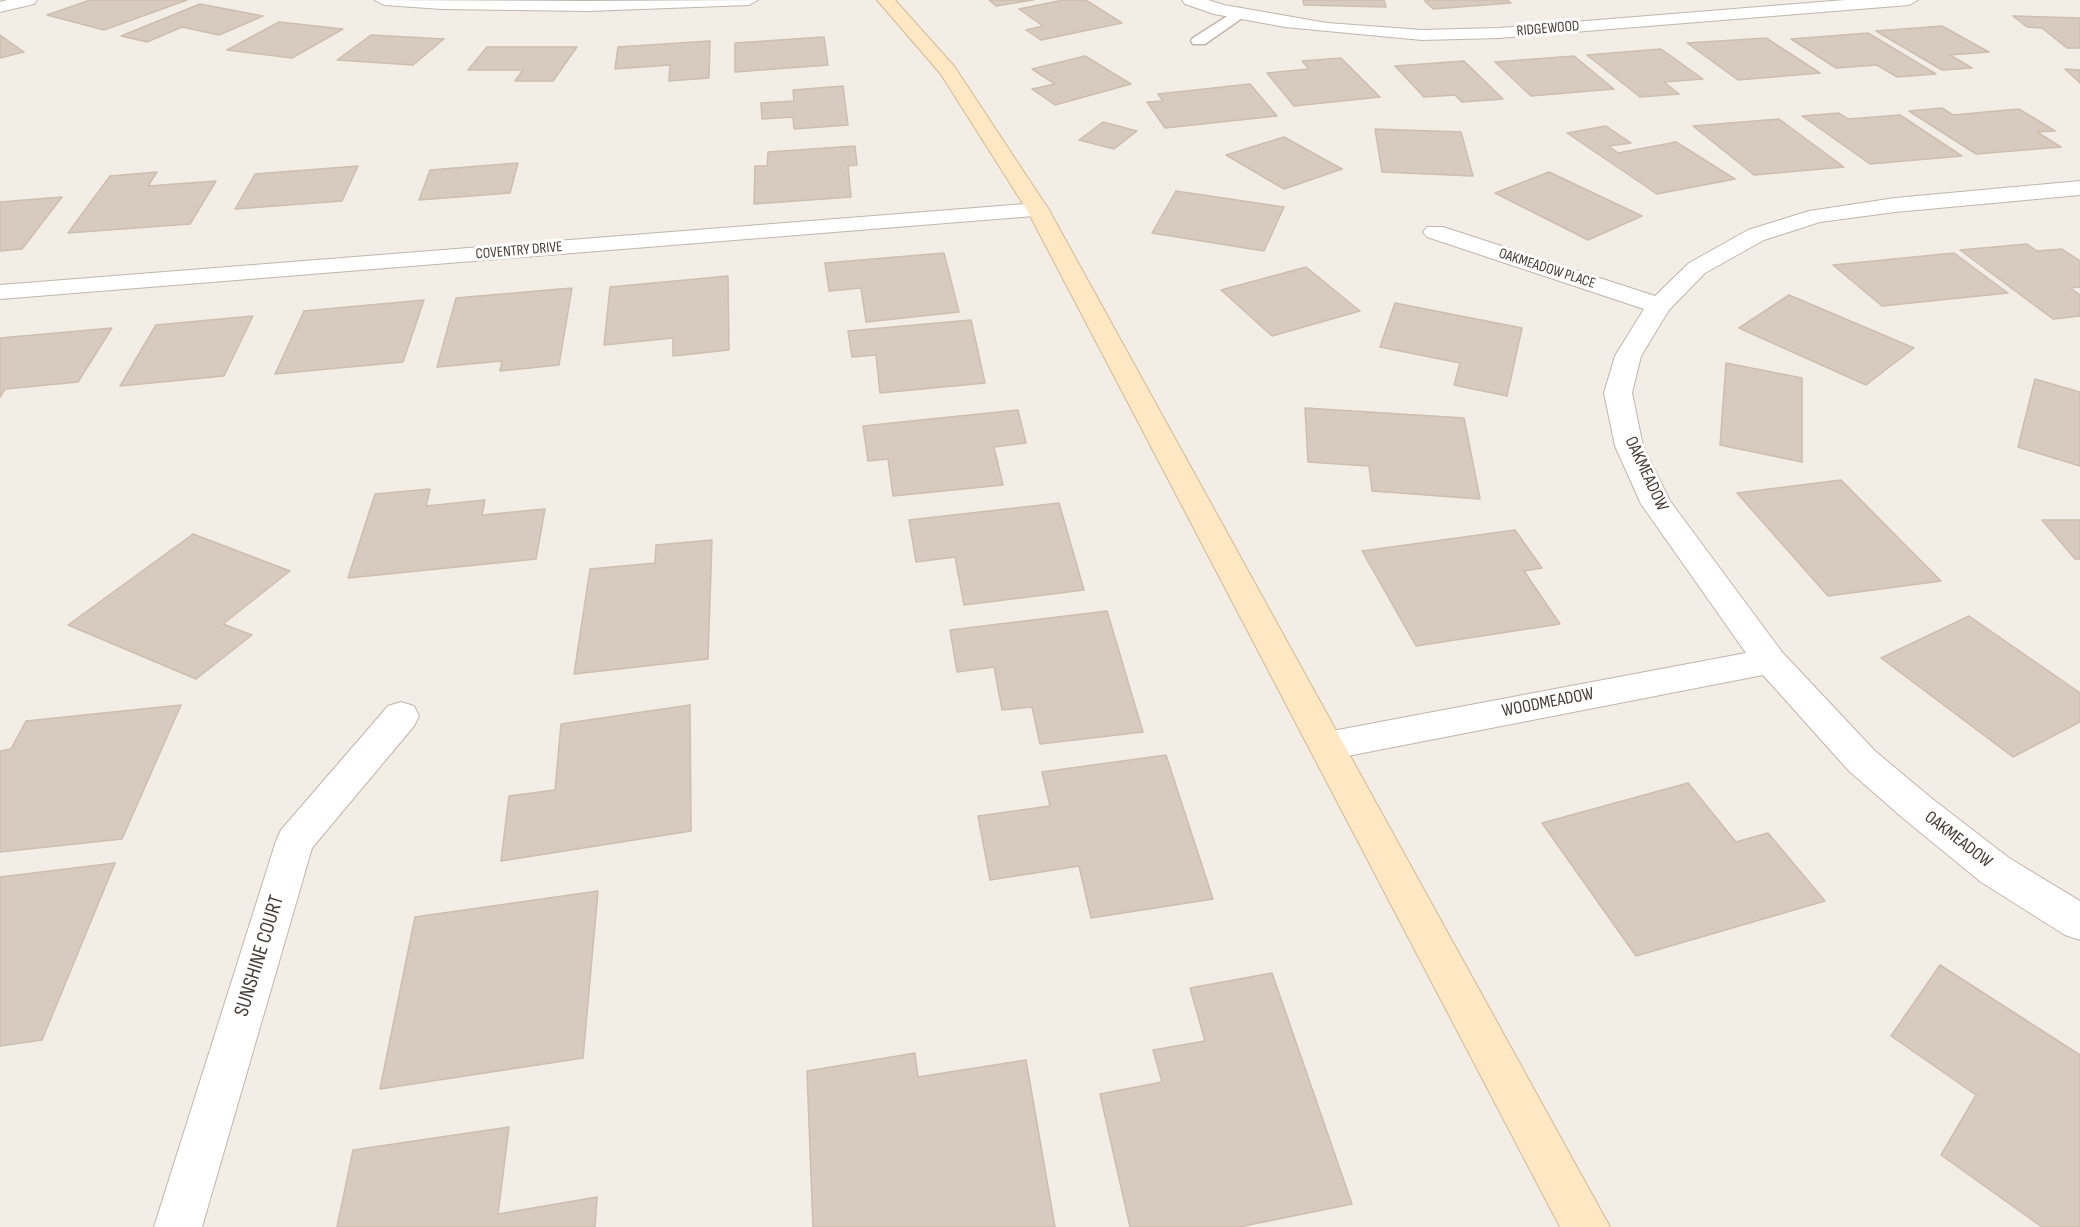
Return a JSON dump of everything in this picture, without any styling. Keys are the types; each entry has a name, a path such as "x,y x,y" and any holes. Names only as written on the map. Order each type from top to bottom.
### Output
{"street":[{"path":"0,7 28,0"},
{"path":"384,0 513,6 749,0"},
{"path":"886,0 947,70 1038,210 1586,1227"},
{"name":"RIDGEWOOD","path":"1191,0 1240,14 1327,28 1422,34 1499,33 1909,0"},
{"path":"1729,0 1749,13"},
{"name":"OAKMEADOW","path":"2080,188 1895,205 1817,216 1756,235 1697,268 1659,306 1628,356 1618,393 1629,447 1656,504 1770,661 1862,761 1917,808 1995,870 2080,922"},
{"name":"COVENTRY DRIVE","path":"0,292 1038,210"},
{"name":"OAKMEADOW PLACE","path":"1435,232 1659,306"},
{"name":"WOODMEADOW","path":"1327,746 1770,661"},
{"name":"SUNSHINE COURT","path":"178,1227 295,841 401,716"}],"lane":[{"path":"1199,41 1240,14"}],"building":[{"path":"90,0 187,0 104,30 47,15"},
{"path":"989,0 1033,0 996,6"},
{"path":"1063,0 1086,0 1122,23 1041,40 1026,30 1043,26 1019,9"},
{"path":"1303,0 1384,0 1386,7 1304,5"},
{"path":"1424,0 1507,0 1511,3 1433,9"},
{"path":"200,4 263,16 219,35 182,27 147,42 121,36"},
{"path":"2013,16 2080,18 2080,48 2067,48 2042,28 2027,27"},
{"path":"279,22 343,29 292,58 227,50"},
{"path":"1942,26 1989,52 1950,55 1972,68 1942,70 1876,31"},
{"path":"1868,33 1936,74 1897,77 1877,65 1836,68 1791,39"},
{"path":"0,35 24,52 0,58"},
{"path":"371,35 444,39 413,65 337,60"},
{"path":"824,37 828,65 735,72 735,43"},
{"path":"1766,38 1820,73 1738,80 1687,43"},
{"path":"710,41 709,78 669,81 670,65 615,69 618,47"},
{"path":"487,47 577,47 553,81 515,81 523,70 468,70"},
{"path":"1661,49 1703,79 1664,82 1679,94 1640,97 1587,55"},
{"path":"1085,56 1131,84 1055,105 1032,89 1055,84 1032,69"},
{"path":"1574,56 1614,89 1531,96 1495,62"},
{"path":"1341,58 1380,97 1294,106 1267,73 1309,69 1302,61"},
{"path":"1464,61 1503,99 1462,102 1455,95 1424,97 1395,66"},
{"path":"2065,69 2080,70 2080,83"},
{"path":"1250,84 1277,116 1165,128 1147,102 1163,101 1158,94"},
{"path":"843,86 848,125 794,129 793,117 762,119 761,103 794,101 793,90"},
{"path":"1942,108 1953,115 2019,109 2055,131 2037,132 2061,147 1976,154 1909,111"},
{"path":"1839,113 1848,119 1900,115 1962,156 1870,164 1802,116"},
{"path":"1779,119 1844,167 1754,175 1693,126"},
{"path":"1103,122 1137,131 1114,149 1079,140"},
{"path":"1606,126 1631,143 1609,146 1618,153 1676,142 1735,179 1657,194 1567,133"},
{"path":"1375,129 1461,132 1473,176 1382,172"},
{"path":"1284,137 1342,169 1284,189 1226,155"},
{"path":"855,146 857,165 848,166 851,197 754,204 755,166 767,166 768,152"},
{"path":"518,163 510,193 419,200 430,170"},
{"path":"358,166 342,201 235,209 255,174"},
{"path":"157,172 148,186 216,181 190,224 68,233 110,176"},
{"path":"1549,172 1642,216 1588,240 1495,193"},
{"path":"1176,191 1284,207 1264,251 1152,233"},
{"path":"62,197 22,249 0,251 0,202"},
{"path":"2027,244 2037,251 2062,249 2080,261 2080,287 2070,288 2080,295 2080,316 2053,319 1960,250"},
{"path":"944,253 959,312 866,322 861,288 829,291 825,263"},
{"path":"1954,253 2008,293 1882,306 1833,265"},
{"path":"1306,267 1360,311 1272,336 1221,290"},
{"path":"728,276 729,350 673,356 673,338 604,345 610,287"},
{"path":"572,288 559,365 500,371 502,361 437,367 456,298"},
{"path":"1789,295 1914,348 1866,385 1739,328"},
{"path":"424,300 403,362 275,374 304,311"},
{"path":"1395,303 1522,328 1507,396 1454,385 1460,363 1380,347"},
{"path":"253,316 224,376 120,386 156,325"},
{"path":"971,320 985,383 880,393 876,355 852,357 848,331"},
{"path":"112,328 78,382 5,389 0,397 0,338"},
{"path":"1726,363 1802,378 1802,462 1720,445"},
{"path":"2035,379 2080,392 2080,466 2018,447"},
{"path":"1305,408 1464,418 1480,499 1372,491 1369,466 1308,462"},
{"path":"1018,410 1026,443 994,447 1003,485 893,496 888,459 868,461 863,426"},
{"path":"1841,480 1941,581 1828,596 1737,493"},
{"path":"430,489 426,506 485,500 482,515 545,509 536,559 348,578 375,494"},
{"path":"1059,503 1084,590 964,605 955,557 916,562 909,520"},
{"path":"2042,520 2080,520 2080,559 2075,559"},
{"path":"1515,530 1542,568 1524,571 1560,624 1416,646 1362,551"},
{"path":"193,534 290,571 223,624 252,635 196,679 68,625"},
{"path":"712,540 708,659 574,674 590,569 655,563 656,545"},
{"path":"1107,611 1143,732 1040,744 1032,707 1002,710 994,667 957,672 950,630"},
{"path":"1969,616 2080,693 2080,722 2013,757 1881,658"},
{"path":"181,705 122,839 0,852 0,751 11,749 26,721"},
{"path":"690,705 691,831 501,861 509,796 555,790 561,724"},
{"path":"1166,755 1213,899 1091,918 1079,866 990,880 978,816 1050,806 1042,772"},
{"path":"1688,783 1736,842 1768,833 1825,901 1636,956 1542,823"},
{"path":"115,863 42,1040 0,1046 0,877"},
{"path":"598,891 583,1058 380,1089 415,917"},
{"path":"1940,965 2080,1055 2080,1227 2042,1227 1941,1155 1976,1095 1891,1036"},
{"path":"1272,973 1352,1204 1239,1227 1130,1227 1100,1094 1162,1082 1153,1050 1205,1041 1190,988"},
{"path":"915,1053 918,1077 1026,1060 1055,1227 813,1227 807,1071"},
{"path":"509,1127 498,1214 597,1197 595,1227 337,1227 353,1150"}]}
